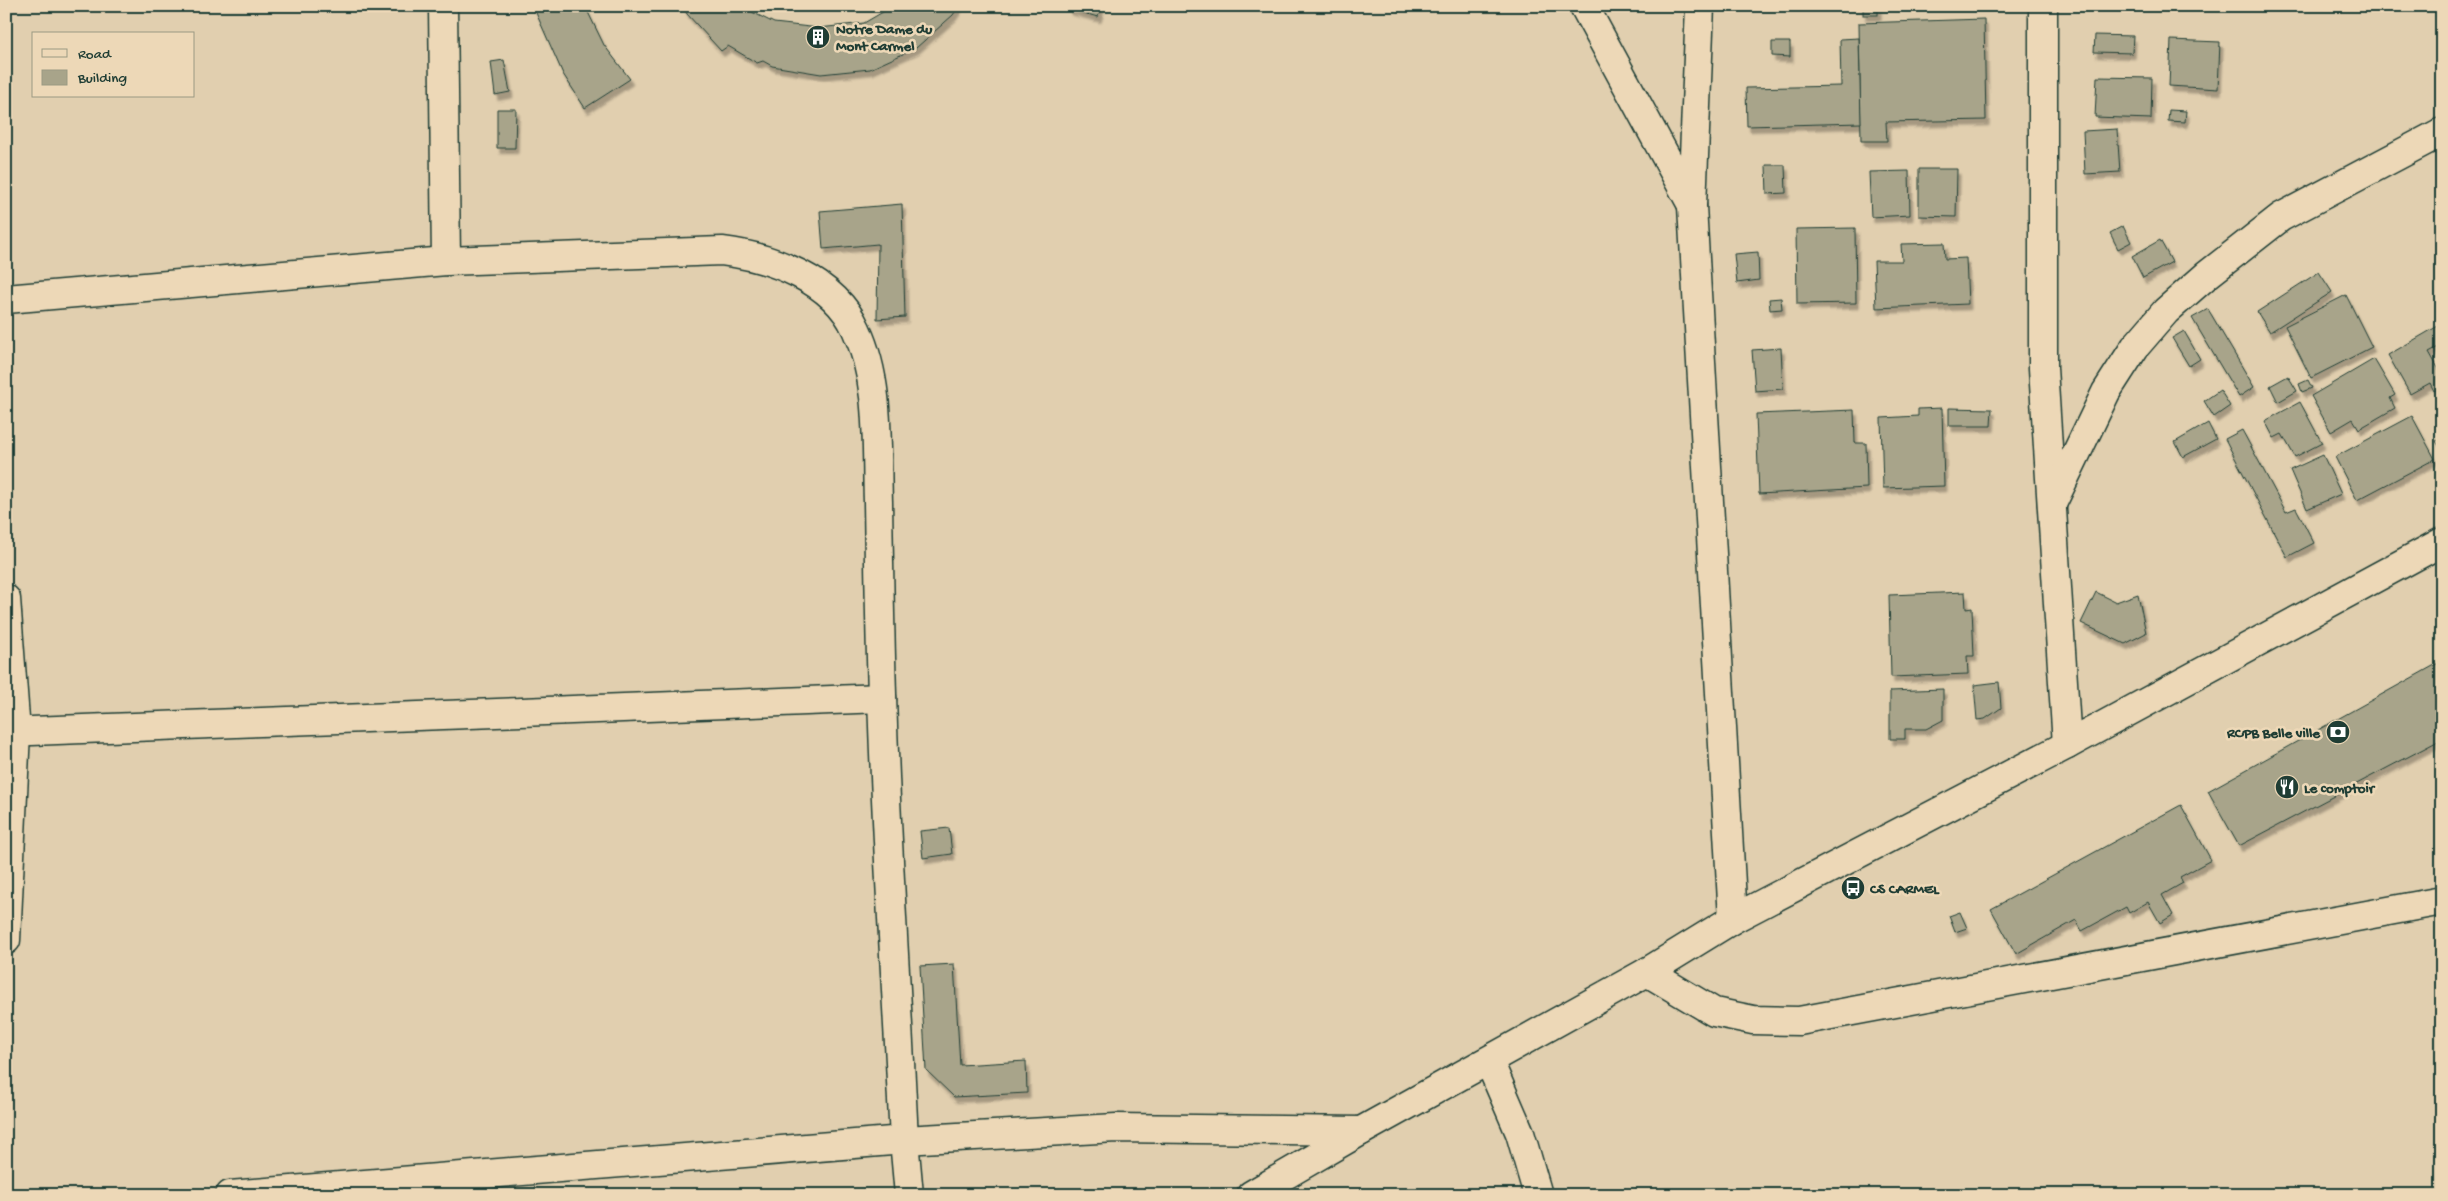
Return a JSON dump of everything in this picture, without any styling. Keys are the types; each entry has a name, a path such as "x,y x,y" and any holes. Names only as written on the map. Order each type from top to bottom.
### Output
{"street":[{"path":"443,6 446,261"},
{"path":"1584,6 1692,206"},
{"path":"1700,6 1692,206 1733,919"},
{"path":"2043,6 2043,368 2067,745"},
{"path":"2052,505 2106,392 2135,347 2166,311 2207,275 2282,217 2442,132"},
{"path":"6,299 446,261 722,251 752,255 791,268 833,298 856,326 865,350 875,401 882,698 904,1140 909,1195"},
{"path":"1251,1195 1361,1131 1647,972 1733,919 2067,745 2442,542"},
{"path":"6,599 11,732 6,940"},
{"path":"11,732 882,698"},
{"path":"1647,972 1714,1012 1753,1020 1799,1021 2442,901"},
{"path":"1489,1061 1520,1133 1538,1195"},
{"path":"230,1195 904,1140 1116,1128 1361,1131"}],"building":[{"path":"533,6 585,6 604,45 630,79 585,108 563,74"},
{"name":"Notre Dame du Mont Carmel","path":"683,6 753,6 750,11 774,23 819,28 864,23 893,6 959,6 953,15 916,48 870,69 821,74 772,66 763,61 757,63 728,46 721,51 687,14"},
{"path":"1069,6 1101,6 1098,17 1068,9"},
{"path":"1863,7 1878,7 1878,15 1863,15"},
{"path":"1984,19 1986,120 1886,122 1887,141 1861,141 1859,23"},
{"path":"2095,35 2133,36 2132,53 2094,52"},
{"path":"1859,38 1861,123 1747,126 1746,88 1841,86 1840,39"},
{"path":"2171,40 2220,42 2218,89 2169,86"},
{"path":"1772,42 1790,42 1790,57 1772,56"},
{"path":"504,60 510,92 495,95 491,62"},
{"path":"2097,77 2152,78 2151,119 2095,117"},
{"path":"497,109 516,109 515,148 497,148"},
{"path":"2169,110 2186,111 2185,122 2168,121"},
{"path":"2117,129 2120,172 2085,174 2083,131"},
{"path":"1766,165 1785,165 1786,193 1767,194"},
{"path":"1919,169 1957,169 1956,217 1919,216"},
{"path":"1909,171 1910,215 1871,217 1869,172"},
{"path":"902,204 905,317 877,319 878,244 823,249 820,211"},
{"path":"2123,226 2131,242 2118,249 2110,233"},
{"path":"1855,228 1856,303 1797,304 1796,229"},
{"path":"2160,240 2172,262 2143,278 2132,256"},
{"path":"1944,243 1945,259 1966,258 1968,304 1876,308 1874,261 1902,261 1901,244"},
{"path":"1758,252 1759,280 1737,283 1734,254"},
{"path":"2319,272 2332,292 2270,332 2257,312"},
{"path":"2346,295 2372,347 2311,378 2285,326"},
{"path":"1781,298 1782,309 1770,310 1769,299"},
{"path":"2208,309 2254,387 2239,397 2192,318"},
{"path":"2438,326 2442,333 2442,345 2429,352 2442,375 2442,386 2434,391 2430,383 2410,394 2388,355"},
{"path":"2184,331 2200,359 2189,366 2172,338"},
{"path":"1781,348 1783,389 1755,391 1752,350"},
{"path":"2374,359 2395,395 2390,398 2395,408 2359,429 2353,419 2331,432 2311,396"},
{"path":"2288,376 2297,391 2278,402 2270,386"},
{"path":"2308,380 2312,388 2302,392 2299,384"},
{"path":"2220,390 2230,406 2214,417 2204,401"},
{"path":"2300,402 2322,443 2295,457 2282,434 2274,438 2265,421"},
{"path":"1942,408 1944,486 1883,488 1881,418 1918,416 1918,409"},
{"path":"1949,408 1992,409 1991,426 1949,426"},
{"path":"1854,410 1855,443 1866,443 1867,488 1759,494 1756,414"},
{"path":"2412,416 2435,459 2357,500 2335,457"},
{"path":"2208,423 2216,439 2183,457 2175,442"},
{"path":"2242,430 2286,512 2296,508 2314,543 2287,557 2225,439"},
{"path":"2442,438 2442,452 2436,441"},
{"path":"2323,455 2341,494 2307,509 2290,470"},
{"path":"1965,592 1966,609 1972,608 1974,656 1967,656 1968,674 1891,677 1889,595"},
{"path":"2096,592 2116,602 2138,594 2146,633 2125,644 2081,623"},
{"path":"2442,661 2442,739 2239,846 2208,791"},
{"path":"1999,682 2001,708 1985,719 1977,720 1974,685"},
{"path":"1943,689 1943,720 1926,729 1905,729 1905,739 1890,739 1890,691"},
{"path":"2181,805 2211,860 2180,877 2183,883 2162,895 2173,915 2160,923 2148,902 2129,913 2126,907 2082,931 2076,920 2016,954 1991,909"},
{"path":"949,828 952,854 923,858 920,831"},
{"path":"1960,912 1967,928 1955,932 1949,916"},
{"path":"954,964 960,1065 1026,1061 1027,1093 954,1097 926,1070 920,966"}],"place":[{"name":"Notre Dame du Mont Carmel","path":"818,37"},
{"name":"RCPB Belle ville","path":"2338,732"},
{"name":"Le comptoir","path":"2287,787"},
{"name":"CS CARMEL","path":"1853,888"}]}
